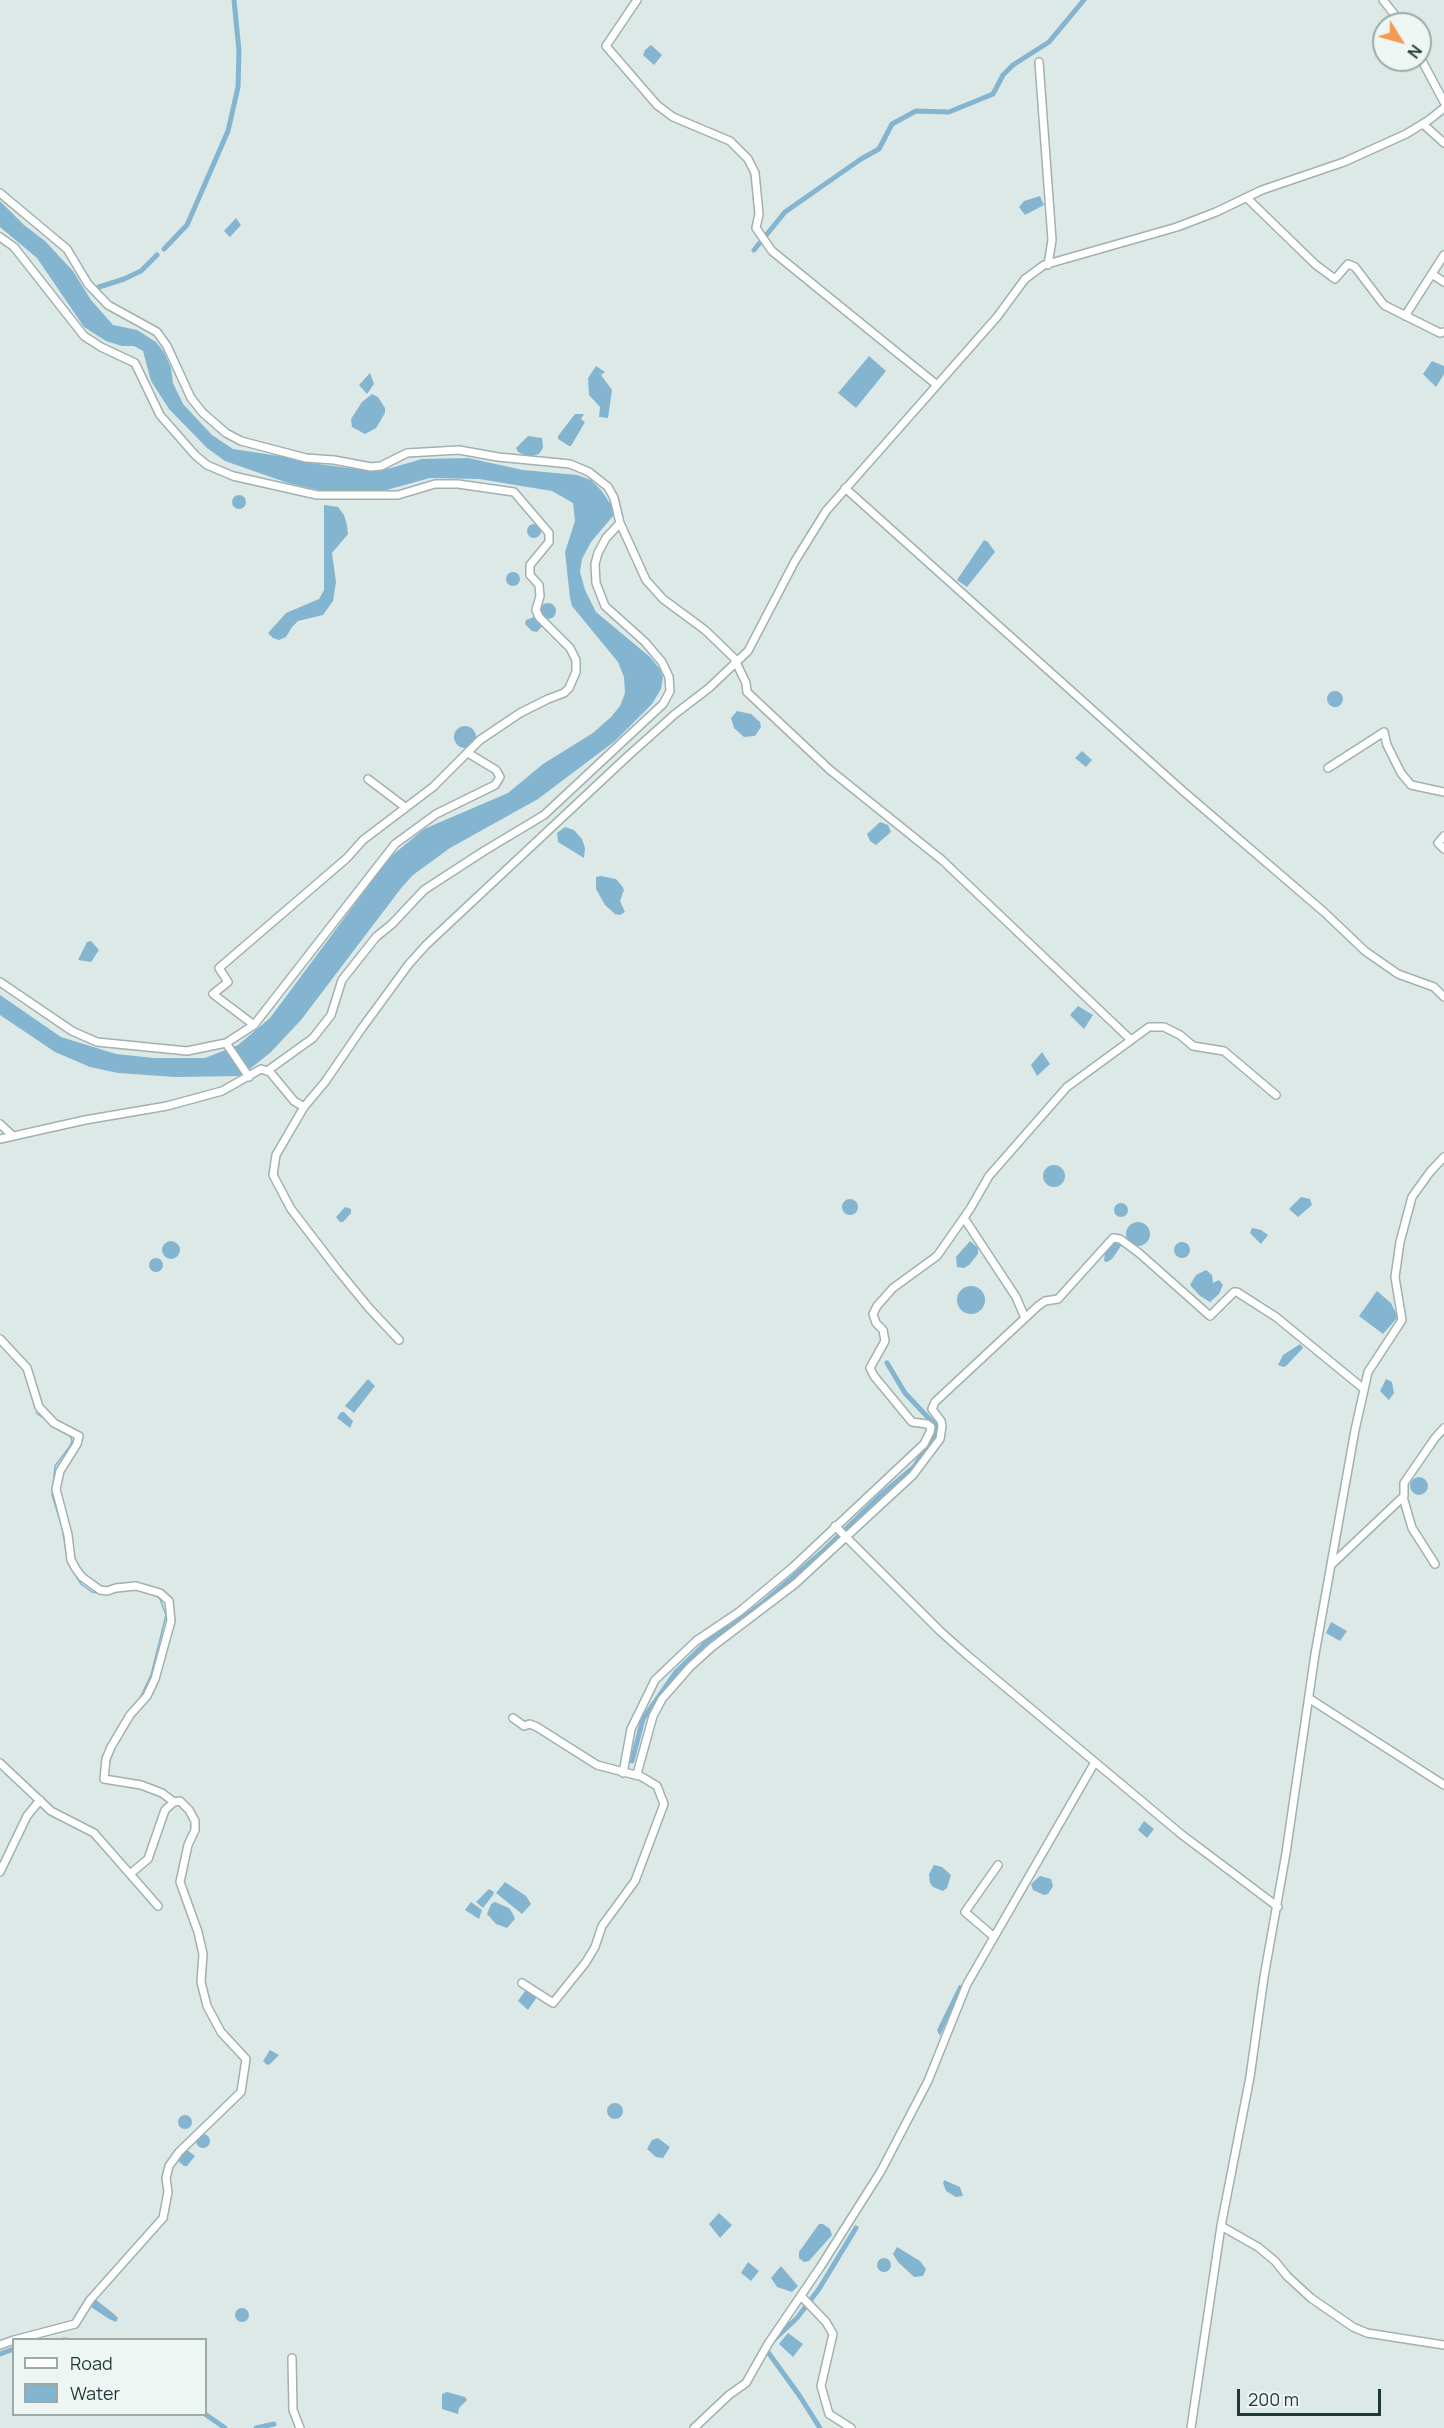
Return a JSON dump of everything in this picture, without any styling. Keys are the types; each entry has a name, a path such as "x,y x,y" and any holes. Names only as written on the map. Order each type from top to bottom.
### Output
{"street":[{"path":"638,0 606,46 657,105 673,117 730,141 748,159 755,173 759,214 756,228 772,250 937,385"},
{"path":"1383,0 1392,12"},
{"path":"1039,62 1052,240 1048,265"},
{"path":"1428,72 1444,102"},
{"path":"399,1340 369,1308 291,1209 273,1175 276,1155 303,1107 325,1082 362,1028 426,945 629,755 675,714 709,688 748,651 773,600 826,510 997,317 1025,279 1048,265 1177,227 1262,190 1364,154 1423,124 1444,108"},
{"path":"1423,124 1444,143"},
{"path":"0,193 67,249 88,284 108,305 157,332 191,398 203,413 226,434 260,447 306,458 334,460 371,467 381,466 407,453 439,450 570,464 590,472 608,487 614,498 620,523 646,580 663,599 705,630 734,658 746,683 747,692 830,770 942,860 1131,1040"},
{"path":"1247,198 1316,265 1335,279 1348,264 1355,267 1384,304 1440,333 1444,332"},
{"path":"0,237 14,248 84,336 135,363 160,415 195,455 207,465 233,476 317,495 398,495 435,484 458,484 514,492 549,533 549,542 530,565 530,575 539,585 540,596 536,610 539,617 570,648 576,660 576,672 569,688 564,693 548,699 495,728 433,787 363,840 347,858 219,968 228,982 213,994 254,1025"},
{"path":"1406,316 1444,255"},
{"path":"1432,274 1444,282"},
{"path":"845,488 1183,791 1324,912 1365,951 1398,974 1434,987 1444,996"},
{"path":"267,1071 314,1038 335,1006 342,980 376,937 392,924 424,890 544,815 663,704 670,691 669,677 662,662 645,642 605,606 597,590 595,571 598,553 606,538 620,523"},
{"path":"1328,768 1384,732 1397,763 1411,785 1444,792"},
{"path":"0,982 72,1031 97,1042 187,1051 226,1043 254,1025 395,844 436,814 495,785 500,777 496,770 468,753"},
{"path":"368,779 405,807"},
{"path":"1444,836 1438,843 1444,849"},
{"path":"623,1773 631,1729 655,1680 687,1648 748,1604 793,1567 924,1444 931,1427 927,1424 912,1422 870,1368 885,1341 883,1330 876,1323 873,1314 877,1305 893,1288 937,1256 964,1218 989,1176 1017,1141 1067,1087 1149,1027 1164,1027 1180,1035 1193,1046 1224,1051 1276,1095"},
{"path":"226,1043 249,1077"},
{"path":"0,1139 167,1106 222,1091 261,1069 270,1071 294,1101 303,1107"},
{"path":"0,1124 13,1136"},
{"path":"1191,2428 1221,2226 1250,2077 1264,1977 1278,1906 1330,1565 1364,1389 1368,1372 1402,1320 1395,1277 1400,1242 1412,1197 1444,1157"},
{"path":"964,1218 1016,1297 1025,1318"},
{"path":"639,1776 637,1769 653,1716 673,1685 712,1647 795,1584 913,1475 940,1439 941,1422 932,1409 935,1402 1045,1301 1058,1299 1113,1238 1120,1239 1139,1253 1210,1316 1234,1292 1237,1292 1276,1317 1364,1389"},
{"path":"0,1339 27,1368 39,1407 54,1423 79,1436 77,1444 60,1471 56,1489 68,1536 71,1560 76,1569 82,1577 100,1590 136,1586 160,1593 168,1601 171,1621 155,1679 147,1696 130,1715 111,1747 106,1759 104,1779 141,1785 162,1793 174,1802"},
{"path":"1435,1564 1412,1527 1403,1497 1404,1483 1444,1428"},
{"path":"1330,1565 1403,1497"},
{"path":"836,1526 940,1631 1181,1833 1278,1906"},
{"path":"1310,1699 1444,1785"},
{"path":"513,1718 524,1726 530,1724 537,1727 597,1765 639,1776 657,1786 664,1804 635,1881 602,1926 595,1947 586,1962 553,2003 522,1983"},
{"path":"694,2428 729,2395 746,2383 768,2344 881,2171 928,2080 967,1984 1095,1762"},
{"path":"1,1765 51,1811 94,1833 158,1906"},
{"path":"1,1866 27,1816 40,1800"},
{"path":"22,2338 75,2324 90,2300 163,2218 168,2192 166,2178 169,2166 179,2152 241,2092 246,2060 221,2032 207,2006 201,1982 203,1954 198,1932 180,1882 188,1845 195,1830 195,1821 180,1801 174,1802 165,1810 163,1822 148,1859 130,1874"},
{"path":"993,1936 965,1912 998,1865"},
{"path":"1221,2226 1258,2247 1311,2298 1366,2333 1444,2345"},
{"path":"801,2296 826,2322 834,2334 820,2386 830,2414 851,2428"},
{"path":"292,2358 293,2410 300,2428"}],"water":[{"path":"651,45 662,55 654,65 643,55"},
{"path":"1040,196 1044,205 1025,215 1019,207 1024,201"},
{"path":"0,201 24,225 45,241 73,271 91,300 113,325 137,330 156,342 164,352 171,368 173,383 183,404 212,435 233,449 371,471 422,459 468,458 523,470 577,475 591,480 614,509 613,516 591,542 582,559 580,572 585,590 596,612 650,657 660,669 663,677 661,689 652,704 615,741 538,799 450,848 413,875 301,1020 270,1053 241,1076 175,1077 118,1073 90,1067 55,1052 0,1015 0,995 61,1037 116,1054 154,1058 205,1058 238,1045 270,1018 389,858 424,829 508,793 543,764 593,733 620,706 625,693 624,677 618,662 572,606 565,552 575,521 573,503 552,491 479,479 430,478 383,491 318,490 288,483 225,461 207,448 169,409 151,381 143,351 134,346 122,346 106,341 84,327 37,258 0,227"},
{"path":"236,218 241,225 230,237 224,231"},
{"path":"869,356 886,371 856,408 838,393"},
{"path":"1432,361 1444,366 1444,374 1436,387 1423,374"},
{"path":"596,366 605,372 601,375 612,390 608,418 599,417 600,407 589,395 588,378"},
{"path":"370,373 374,384 367,394 359,385"},
{"path":"372,394 378,397 385,408 385,413 376,428 365,434 352,427 351,419 362,402"},
{"path":"575,414 584,414 581,419 585,422 569,446 558,439 558,436"},
{"path":"528,436 542,438 543,448 539,454 529,457 518,452 516,448"},
{"path":"236,495 242,495 246,502 242,509 236,509 232,505 232,499"},
{"path":"324,505 338,507 344,515 348,534 332,553 336,582 333,601 323,615 298,621 286,637 279,640 273,638 268,633 286,613 319,599 324,590"},
{"path":"531,524 537,524 541,531 537,538 531,538 527,534 527,528"},
{"path":"984,540 995,552 967,587 957,580"},
{"path":"513,572 518,574 520,579 518,584 513,586 508,584 506,579 508,574"},
{"path":"548,603 554,605 556,611 554,617 548,619 542,617 540,611 542,605"},
{"path":"534,617 543,625 537,632 532,631 525,624 526,620"},
{"path":"1335,691 1341,693 1343,699 1341,705 1335,707 1329,705 1327,699 1329,693"},
{"path":"737,711 751,714 760,722 761,727 755,736 744,737 734,728 731,718"},
{"path":"465,726 473,729 476,737 473,745 465,748 457,745 454,737 457,729"},
{"path":"1082,751 1092,760 1086,767 1075,758"},
{"path":"880,822 888,825 891,832 876,845 870,841 867,834"},
{"path":"565,827 574,830 582,839 585,848 584,858 558,842 557,833"},
{"path":"596,877 616,879 624,890 620,901 625,912 620,915 615,914 605,905 596,889"},
{"path":"91,941 99,950 91,962 78,960 87,942"},
{"path":"1078,1006 1093,1015 1084,1029 1070,1015"},
{"path":"1042,1052 1050,1064 1037,1076 1031,1065"},
{"path":"1050,1165 1058,1165 1065,1172 1065,1180 1058,1187 1050,1187 1043,1180 1043,1172"},
{"path":"1301,1197 1310,1199 1312,1205 1298,1217 1289,1209"},
{"path":"847,1199 853,1199 858,1207 856,1213 847,1215 842,1210 842,1204"},
{"path":"1121,1203 1126,1205 1128,1210 1126,1215 1121,1217 1116,1215 1114,1210 1116,1205"},
{"path":"345,1207 351,1209 351,1213 343,1222 340,1222 336,1217"},
{"path":"1138,1222 1147,1225 1150,1234 1147,1243 1138,1246 1129,1243 1126,1234 1129,1225"},
{"path":"1252,1228 1268,1235 1261,1244 1250,1233"},
{"path":"171,1241 177,1244 180,1250 177,1256 171,1259 165,1256 162,1250 165,1244"},
{"path":"970,1241 978,1248 978,1254 969,1265 964,1268 957,1267 956,1257"},
{"path":"1116,1241 1121,1246 1112,1259 1104,1261 1105,1252"},
{"path":"1179,1242 1185,1242 1190,1250 1188,1256 1179,1258 1174,1253 1174,1247"},
{"path":"153,1258 159,1258 163,1265 159,1272 153,1272 149,1268 149,1262"},
{"path":"1206,1270 1212,1275 1213,1283 1219,1280 1223,1285 1219,1294 1210,1302 1200,1296 1190,1285 1196,1275"},
{"path":"971,1286 981,1290 985,1300 981,1310 971,1314 961,1310 957,1300 961,1290"},
{"path":"1377,1291 1391,1303 1397,1315 1383,1334 1359,1316"},
{"path":"1300,1344 1303,1348 1287,1365 1284,1367 1278,1365 1283,1355"},
{"path":"368,1379 375,1386 354,1413 345,1406"},
{"path":"1386,1379 1392,1382 1394,1393 1389,1400 1380,1391"},
{"path":"341,1412 353,1421 350,1428 337,1418"},
{"path":"1419,1477 1425,1480 1428,1486 1425,1492 1419,1495 1413,1492 1410,1486 1413,1480"},
{"path":"1331,1622 1347,1631 1340,1641 1326,1633"},
{"path":"1144,1821 1154,1829 1147,1838 1138,1830"},
{"path":"934,1865 942,1867 951,1875 947,1888 943,1891 933,1887 930,1883 929,1874"},
{"path":"1040,1876 1051,1879 1053,1886 1048,1894 1044,1895 1033,1890 1031,1884"},
{"path":"505,1882 526,1896 531,1904 522,1914 496,1893"},
{"path":"489,1889 494,1892 483,1908 476,1902"},
{"path":"471,1902 482,1910 479,1919 465,1910"},
{"path":"495,1902 509,1908 513,1914 515,1919 507,1928 496,1924 487,1914 491,1904"},
{"path":"959,1985 962,1985 962,1988 940,2036 937,2030"},
{"path":"527,1988 537,1997 528,2010 518,2001"},
{"path":"270,2050 279,2055 267,2065 263,2061"},
{"path":"615,2103 621,2105 623,2111 621,2117 615,2119 609,2117 607,2111 609,2105"},
{"path":"182,2115 188,2115 192,2122 188,2129 182,2129 178,2125 178,2119"},
{"path":"203,2134 208,2136 210,2141 208,2146 203,2148 198,2146 196,2141 198,2136"},
{"path":"658,2138 670,2147 663,2158 656,2157 647,2149 652,2140"},
{"path":"186,2149 195,2156 187,2166 184,2166 177,2160"},
{"path":"944,2180 960,2187 963,2196 956,2197 946,2191"},
{"path":"719,2213 732,2225 720,2238 709,2224"},
{"path":"819,2224 830,2229 832,2235 809,2261 804,2262 799,2258 799,2252"},
{"path":"897,2247 920,2261 926,2269 923,2276 914,2277 898,2262 893,2254"},
{"path":"884,2258 889,2260 891,2265 889,2270 884,2272 879,2270 877,2265 879,2260"},
{"path":"748,2262 759,2271 751,2281 741,2273"},
{"path":"781,2266 798,2286 792,2292 777,2287 771,2278"},
{"path":"95,2299 118,2318 116,2322 91,2307 90,2304"},
{"path":"242,2308 247,2310 249,2315 247,2320 242,2322 237,2320 235,2315 237,2310"},
{"path":"788,2333 803,2344 793,2357 779,2344"},
{"path":"447,2392 465,2397 467,2400 459,2408 458,2414 442,2409 442,2394"}],"waterway":[{"path":"164,249 187,225 228,131 238,87 239,51 234,0"},
{"path":"754,250 785,212 879,149 892,124 916,111 949,112 993,94 1003,75 1013,65 1049,42 1084,0"},
{"path":"96,288 141,271 157,255"},
{"path":"632,1761 643,1719 676,1672 710,1639 764,1602 821,1553 881,1495 914,1467 924,1452 935,1434 936,1426 905,1393 887,1363"},
{"path":"36,1413 48,1421"},
{"path":"70,1434 72,1441 70,1446 55,1466 52,1495 62,1527 68,1563 81,1584 92,1592 98,1593"},
{"path":"138,1702 151,1675 166,1615 156,1595"},
{"path":"114,1736 127,1714"},
{"path":"820,2428 765,2348 797,2318 819,2289 856,2228"},
{"path":"0,2354 12,2350"},
{"path":"207,2415 225,2428"},
{"path":"256,2428 274,2424"}]}
